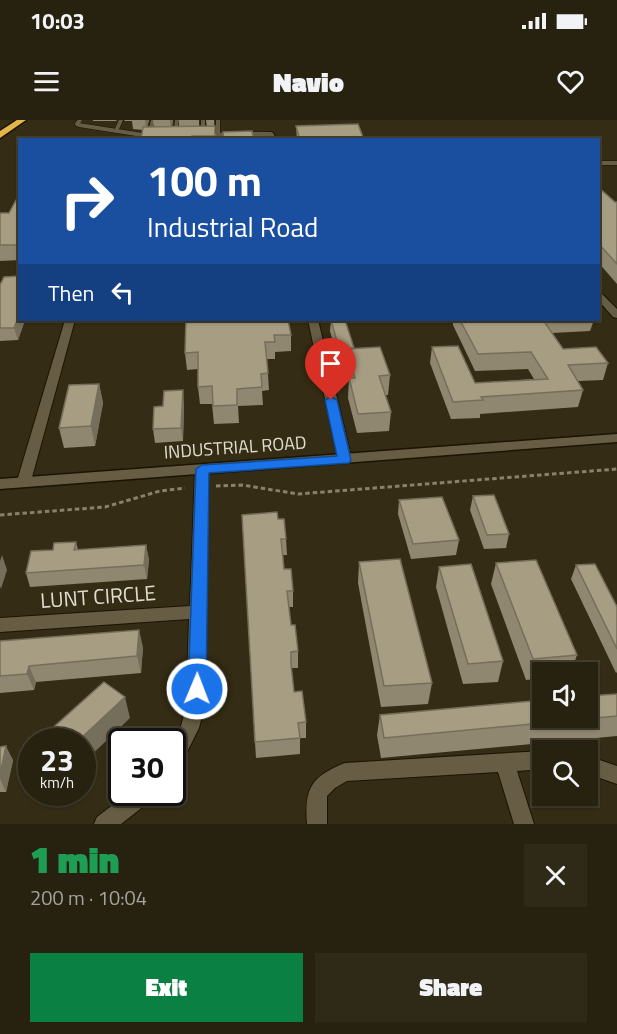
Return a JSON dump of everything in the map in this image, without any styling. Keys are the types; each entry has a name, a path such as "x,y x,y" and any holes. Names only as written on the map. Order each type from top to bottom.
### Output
{"highway":[{"path":"0,135 22,120"}],"street":[{"path":"600,295 617,315"},
{"path":"24,481 70,321"},
{"path":"313,321 345,460"},
{"name":"INDUSTRIAL ROAD","path":"0,484 617,438"},
{"path":"186,736 195,708 202,469"},
{"name":"LUNT CIRCLE","path":"0,626 199,612"},
{"path":"317,824 314,798 324,781 345,772 532,760"},
{"path":"504,761 524,824"},
{"path":"598,768 617,775"},
{"path":"104,824 128,806"}],"lane":[{"path":"80,120 77,124 149,136 158,135"},
{"path":"116,131 121,120"},
{"path":"149,136 153,120"},
{"path":"175,135 177,120"},
{"path":"203,120 203,135"},
{"path":"218,120 218,135"},
{"path":"166,135 184,135"},
{"path":"193,135 272,137"},
{"path":"600,163 617,163"}],"path":[{"path":"228,485 248,485 298,494 617,469"},
{"path":"0,514 105,507 171,489"}],"building":[{"path":"358,124 363,138 299,138 296,126"},
{"path":"215,126 215,136 141,138 143,127"},
{"path":"252,131 254,138 224,138 223,132"},
{"path":"600,189 617,202 617,264 600,245"},
{"path":"18,197 18,245 0,245 0,213 9,213"},
{"path":"18,276 18,318 14,328 0,328 0,285 4,277"},
{"path":"186,321 288,321 291,335 274,335 275,342 265,342 268,373 261,374 262,387 237,389 237,405 213,406 212,386 198,387 198,352 185,353"},
{"path":"331,321 345,321 354,348 347,349 347,352 340,352"},
{"path":"461,321 544,321 563,349 596,347 608,363 568,365 583,390 481,397 483,400 453,402 432,347 458,346 475,383 548,379 531,352 478,354"},
{"path":"380,347 390,375 379,376 391,412 358,414 349,378 355,378 347,349"},
{"path":"99,384 91,426 59,428 69,385"},
{"path":"183,390 181,428 153,429 154,407 163,406 164,391"},
{"path":"494,495 509,534 487,535 473,496"},
{"path":"442,497 459,540 413,544 399,500"},
{"path":"277,512 278,519 284,519 286,539 281,539 284,569 291,569 293,591 287,591 291,625 295,625 298,651 291,652 294,692 302,691 306,722 298,723 300,738 255,742 242,515"},
{"path":"76,542 74,550 146,545 144,565 26,573 31,551 53,550 54,543"},
{"path":"400,559 432,683 384,686 359,562"},
{"path":"536,560 577,655 533,659 496,563"},
{"path":"471,564 503,661 468,664 439,567"},
{"path":"595,564 617,607 617,649 576,565"},
{"path":"139,630 137,656 29,666 27,674 0,676 0,641"},
{"path":"104,682 125,697 92,728 53,728"},
{"path":"617,694 617,716 598,718 598,695"},
{"path":"532,701 532,724 384,738 380,715"},
{"path":"6,746 0,775 0,747"}],"route":[{"path":"197,689 202,469 345,460 331,400"}]}
